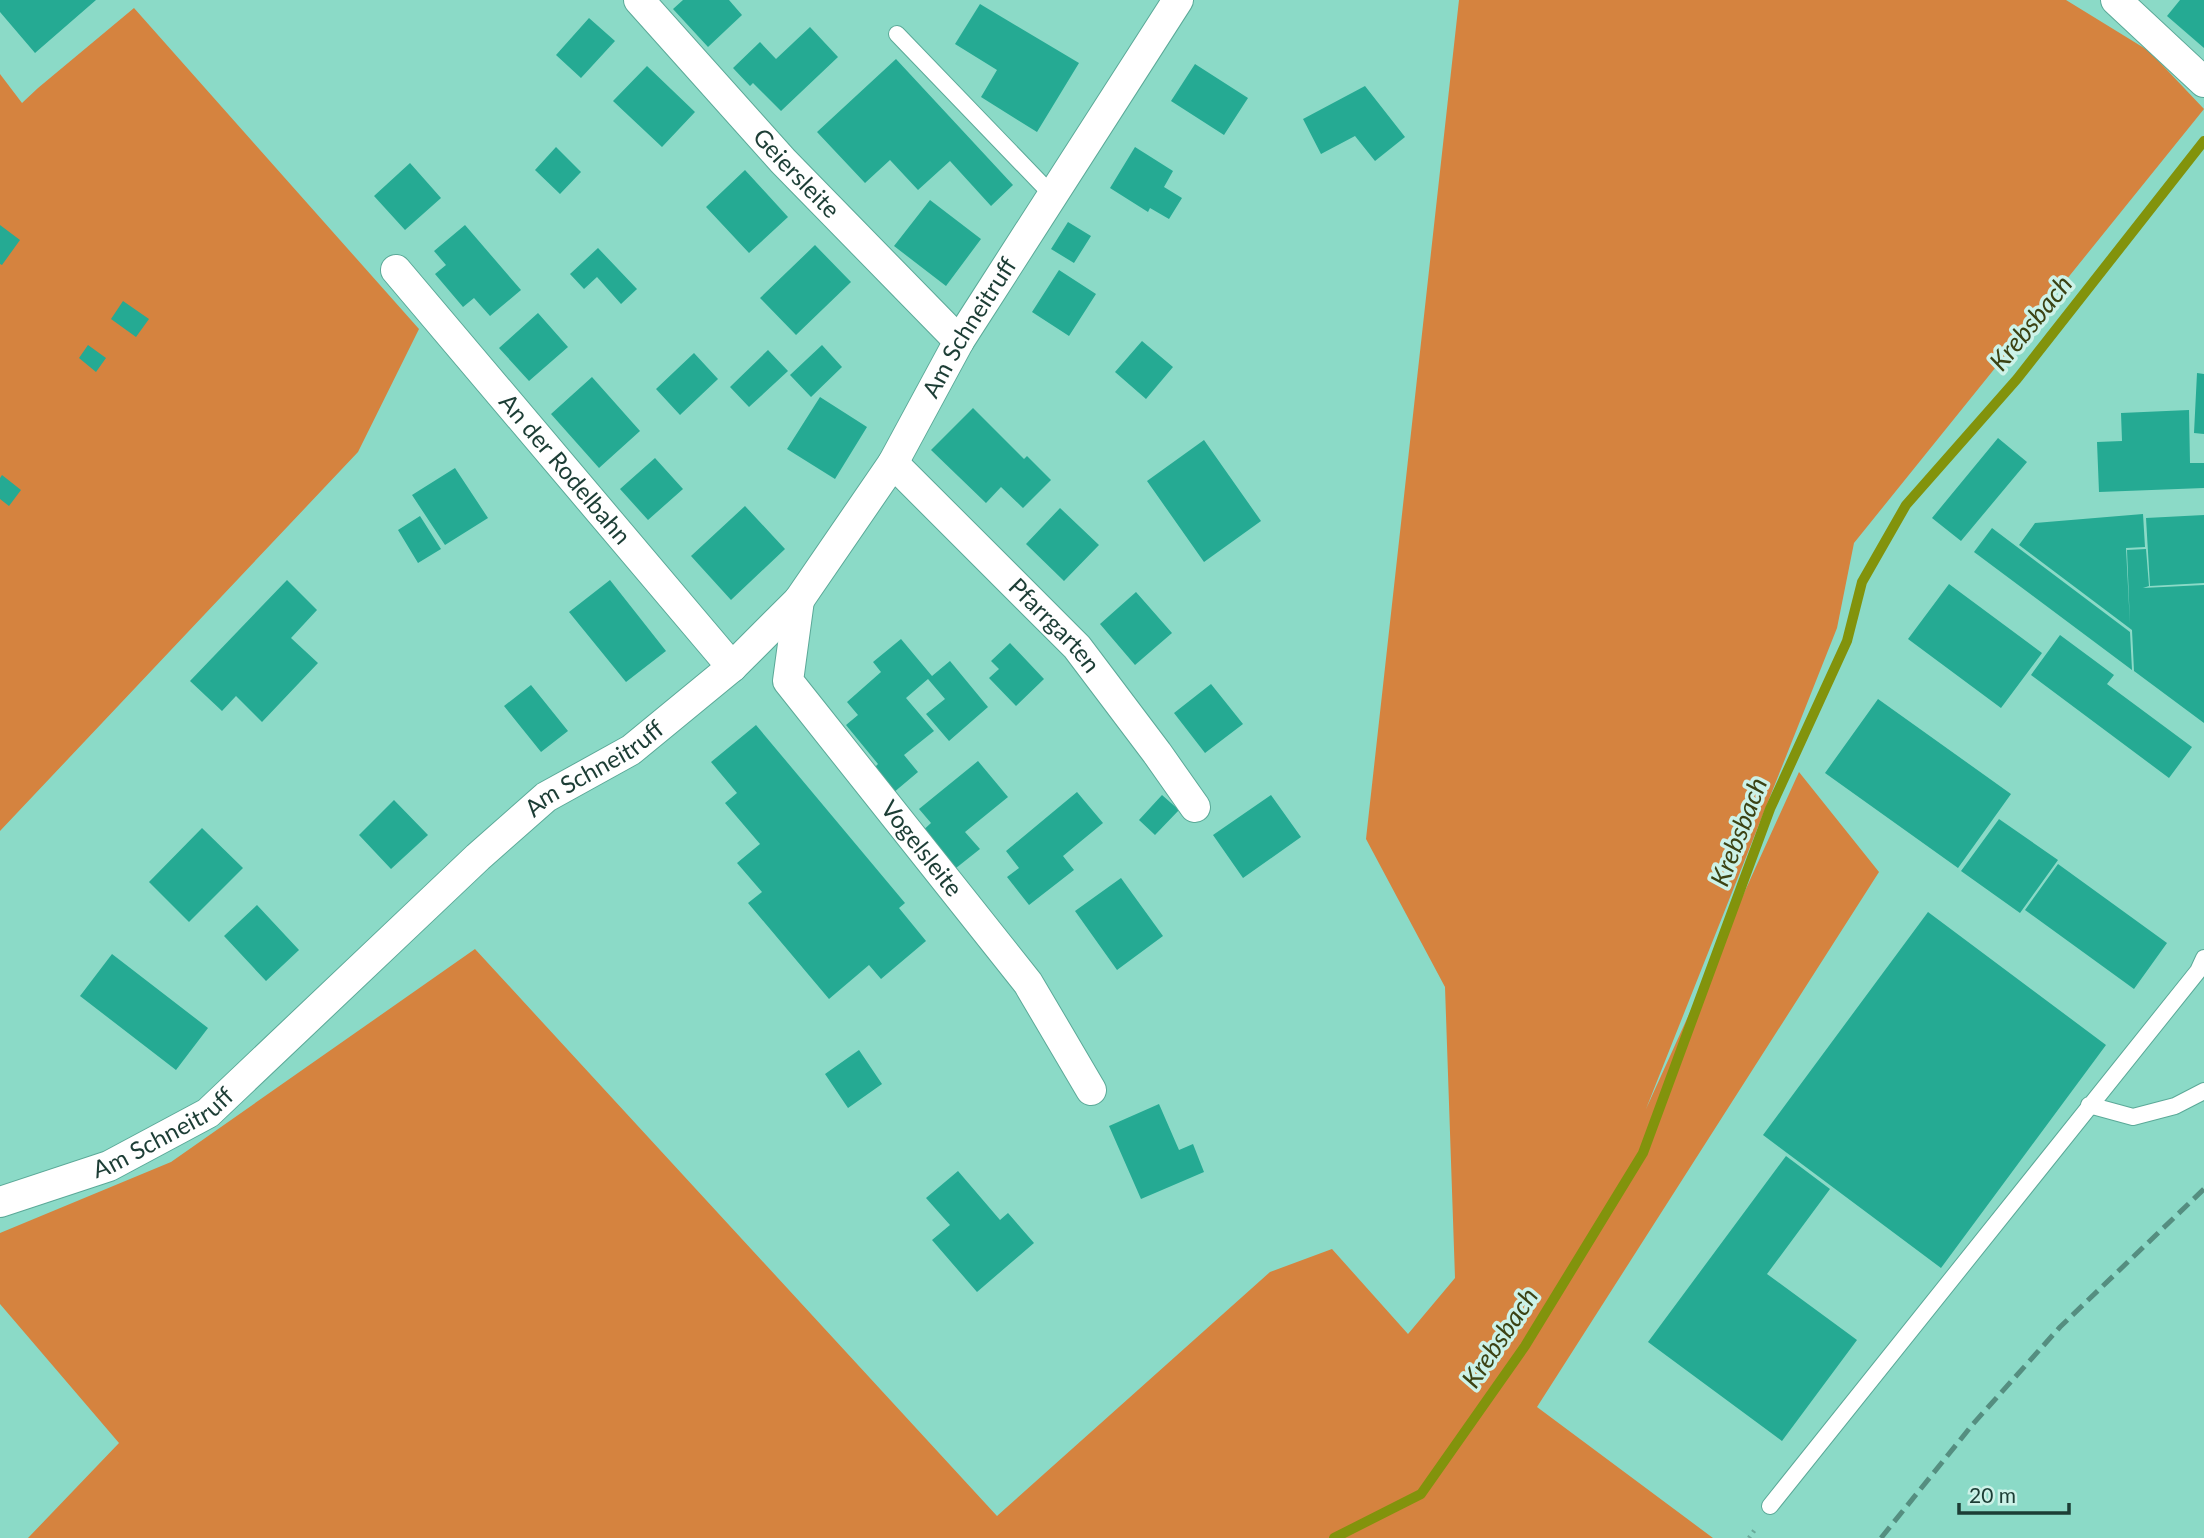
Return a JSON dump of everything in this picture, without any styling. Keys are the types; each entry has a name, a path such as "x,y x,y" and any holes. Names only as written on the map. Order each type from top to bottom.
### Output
{"street":[{"name":"Geiersleite","path":"639,0 783,161 959,341"},
{"name":"Am Schneitruff","path":"0,1202 109,1166 208,1113 468,867 546,797 631,750 732,667 799,600 893,463 959,341 1178,0"},
{"path":"2116,0 2204,82"},
{"name":"An der Rodelbahn","path":"396,270 732,667"},
{"name":"Pfarrgarten","path":"893,463 1077,647 1195,807"},
{"name":"Vogelsleite","path":"799,600 788,681 1028,983 1091,1090"}],"lane":[{"path":"897,34 1053,196"},
{"path":"1770,1506 2198,971 2204,958"},
{"path":"2089,1105 2133,1117 2175,1106 2204,1091"}],"shaded area":[{"path":"1459,0 2066,0 2149,51 2204,109 1854,543 1837,628 1646,1109 1799,772 1879,872 1537,1407 1713,1538 28,1538 119,1443 0,1304 0,1233 171,1162 475,949 997,1516 1270,1272 1332,1249 1408,1334 1455,1278 1445,987 1366,839"},
{"path":"134,8 419,329 358,452 0,831 0,74 22,103"}],"building":[{"path":"0,0 96,0 35,53 0,12"},
{"path":"683,0 729,0 742,15 708,47 673,9"},
{"path":"2180,0 2204,0 2204,48 2167,16"},
{"path":"980,4 1079,63 1037,132 981,97 997,70 955,44"},
{"path":"589,18 615,41 581,78 556,55"},
{"path":"810,27 838,57 781,111 753,83 750,86 733,68 760,42 776,59"},
{"path":"896,59 1013,185 991,206 950,161 918,190 890,160 865,183 817,132"},
{"path":"1195,64 1248,98 1224,135 1171,101"},
{"path":"647,66 695,112 662,147 613,101"},
{"path":"1365,86 1405,137 1375,161 1355,136 1321,154 1303,119"},
{"path":"556,147 581,172 560,194 535,170"},
{"path":"1135,147 1173,171 1164,187 1182,198 1169,219 1150,208 1148,212 1110,188"},
{"path":"410,163 441,198 405,230 374,196"},
{"path":"745,170 788,217 749,253 706,207"},
{"path":"930,200 981,239 946,286 894,246"},
{"path":"1068,222 1091,236 1074,263 1051,249"},
{"path":"0,225 20,240 2,265 0,264"},
{"path":"465,225 521,290 490,316 474,298 463,307 435,274 446,265 434,251"},
{"path":"815,245 851,282 796,335 760,298"},
{"path":"598,248 637,289 621,304 597,277 584,289 570,274"},
{"path":"1059,270 1096,294 1069,336 1032,312"},
{"path":"123,301 149,319 136,337 111,319"},
{"path":"538,313 568,347 529,381 499,348"},
{"path":"1142,341 1173,367 1146,399 1115,372"},
{"path":"88,345 106,358 96,372 79,358"},
{"path":"822,345 842,367 811,397 790,375"},
{"path":"768,350 788,371 749,407 730,387"},
{"path":"694,353 718,379 680,415 656,389"},
{"path":"2197,373 2204,374 2204,434 2194,433"},
{"path":"592,377 640,431 599,468 551,414"},
{"path":"820,397 867,427 835,479 787,449"},
{"path":"973,408 1024,459 1027,456 1051,480 1023,508 1001,487 986,503 931,450"},
{"path":"2189,410 2190,463 2204,463 2204,488 2099,492 2097,442 2122,441 2121,413"},
{"path":"1998,438 2027,462 1961,541 1932,518"},
{"path":"1204,440 1261,521 1204,562 1147,481"},
{"path":"655,458 683,489 648,520 620,489"},
{"path":"455,468 488,518 445,545 412,495"},
{"path":"2,475 21,490 9,506 0,499"},
{"path":"745,506 785,549 731,600 691,556"},
{"path":"1060,508 1099,545 1064,581 1026,544"},
{"path":"2143,514 2145,547 2126,548 2130,625 2127,550 2146,549 2149,586 2143,588 2204,585 2204,723 2134,671 2132,630 2019,545 2035,523"},
{"path":"2204,515 2204,583 2150,586 2146,518"},
{"path":"420,516 441,549 418,563 398,530"},
{"path":"1992,528 2130,632 2132,670 1974,552"},
{"path":"287,580 317,610 291,638 318,663 262,722 236,696 222,711 190,681"},
{"path":"610,580 666,651 626,682 569,612"},
{"path":"1949,584 2042,653 2001,708 1908,639"},
{"path":"1136,592 1172,633 1135,665 1100,624"},
{"path":"2060,635 2114,675 2107,684 2192,747 2169,778 2031,675"},
{"path":"901,639 932,676 950,661 988,707 949,741 926,714 945,699 928,679 906,698 934,731 904,755 918,772 893,793 873,769 878,764 846,725 858,715 847,702 881,672 873,662"},
{"path":"1010,643 1044,679 1016,706 989,678 999,669 991,661"},
{"path":"1211,684 1243,724 1205,753 1174,713"},
{"path":"531,685 568,731 541,752 504,706"},
{"path":"1878,699 2011,794 1958,868 1825,773"},
{"path":"756,725 905,903 899,908 926,941 881,979 869,965 829,999 748,903 762,892 737,863 760,844 725,803 737,793 711,762"},
{"path":"978,761 1008,797 965,832 980,849 951,872 919,834 931,823 919,809"},
{"path":"1077,792 1103,823 1063,856 1074,870 1029,905 1007,877 1019,868 1006,851"},
{"path":"1162,795 1179,810 1155,835 1139,820"},
{"path":"1271,795 1301,837 1243,878 1213,835"},
{"path":"394,800 428,835 391,869 359,835"},
{"path":"1999,819 2058,860 2020,913 1961,871"},
{"path":"202,828 243,868 189,922 149,882"},
{"path":"2058,864 2167,943 2134,989 2025,910"},
{"path":"1121,878 1163,936 1117,970 1075,911"},
{"path":"257,905 299,950 266,981 224,936"},
{"path":"1928,912 2106,1045 1941,1268 1763,1135"},
{"path":"112,954 208,1028 176,1070 80,996"},
{"path":"859,1050 882,1084 848,1108 825,1074"},
{"path":"1159,1104 1179,1150 1193,1144 1204,1172 1141,1199 1109,1126"},
{"path":"1786,1156 1830,1189 1767,1274 1857,1340 1782,1441 1648,1342"},
{"path":"958,1171 1000,1220 1008,1213 1034,1243 977,1292 932,1240 950,1225 926,1198"}],"waterway":[{"name":"Krebsbach","path":"1334,1538 1421,1494 1525,1346 1643,1153 1770,809 1847,641 1862,582 1906,505 2017,379 2204,141"}],"railway":[{"path":"1881,1538 1973,1424 2060,1327 2204,1189"}]}
